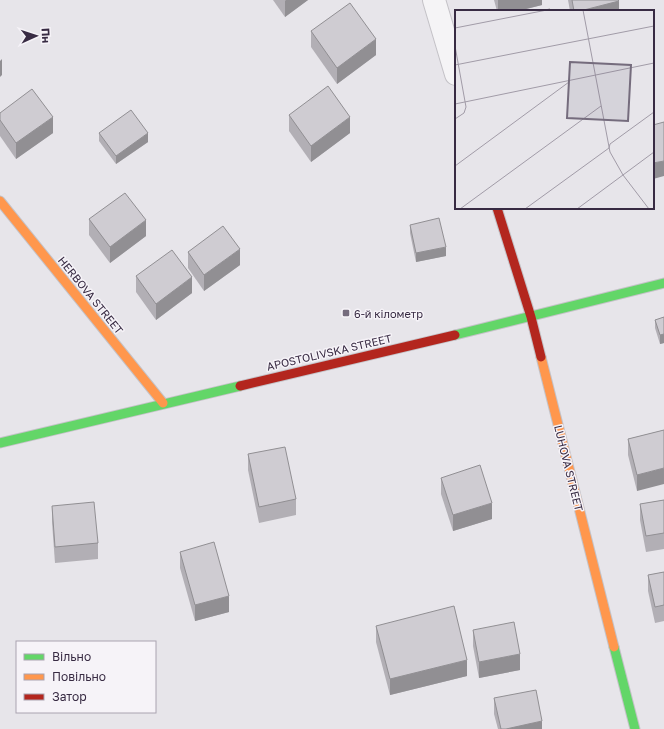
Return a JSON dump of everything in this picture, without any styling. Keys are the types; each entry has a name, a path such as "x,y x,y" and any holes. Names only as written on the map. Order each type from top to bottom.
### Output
{"street":[{"path":"423,0 437,10 455,71"},
{"name":"HERBOVA STREET","path":"0,201 163,403"},
{"name":"LUHOVA STREET","path":"497,209 531,316 635,729"},
{"name":"APOSTOLIVSKA STREET","path":"0,443 664,283"}],"building":[{"path":"572,0 619,1 584,10 574,10"},
{"path":"350,3 376,39 337,68 311,31"},
{"path":"328,86 350,117 311,146 289,115"},
{"path":"32,89 53,117 16,143 0,120 0,113"},
{"path":"131,110 148,133 116,156 99,133"},
{"path":"664,122 664,161 654,163 654,125"},
{"path":"125,193 146,220 110,247 89,219"},
{"path":"439,218 446,247 416,253 410,225"},
{"path":"223,226 240,249 204,275 188,252"},
{"path":"172,250 192,277 156,304 136,276"},
{"path":"664,317 664,334 660,335 655,320"},
{"path":"664,430 664,468 637,475 628,439"},
{"path":"285,447 296,499 259,507 248,454"},
{"path":"480,465 492,503 453,515 441,478"},
{"path":"664,500 664,533 646,536 640,504"},
{"path":"94,502 98,543 55,547 52,506"},
{"path":"214,542 229,596 195,605 180,552"},
{"path":"664,572 664,605 655,607 648,575"},
{"path":"454,606 467,660 390,679 376,626"},
{"path":"514,622 520,654 479,662 473,630"},
{"path":"536,690 542,721 501,729 494,698"}],"traffic: fast":[{"path":"455,335 664,283"},
{"path":"0,443 240,386"},
{"path":"614,647 635,729"}],"traffic: slow":[{"path":"0,201 163,403"},
{"path":"541,357 614,647"}],"traffic: jam":[{"path":"497,209 531,317 541,357"},
{"path":"240,386 455,335"}],"place":[{"name":"6-й кілометр","path":"346,313"}]}
